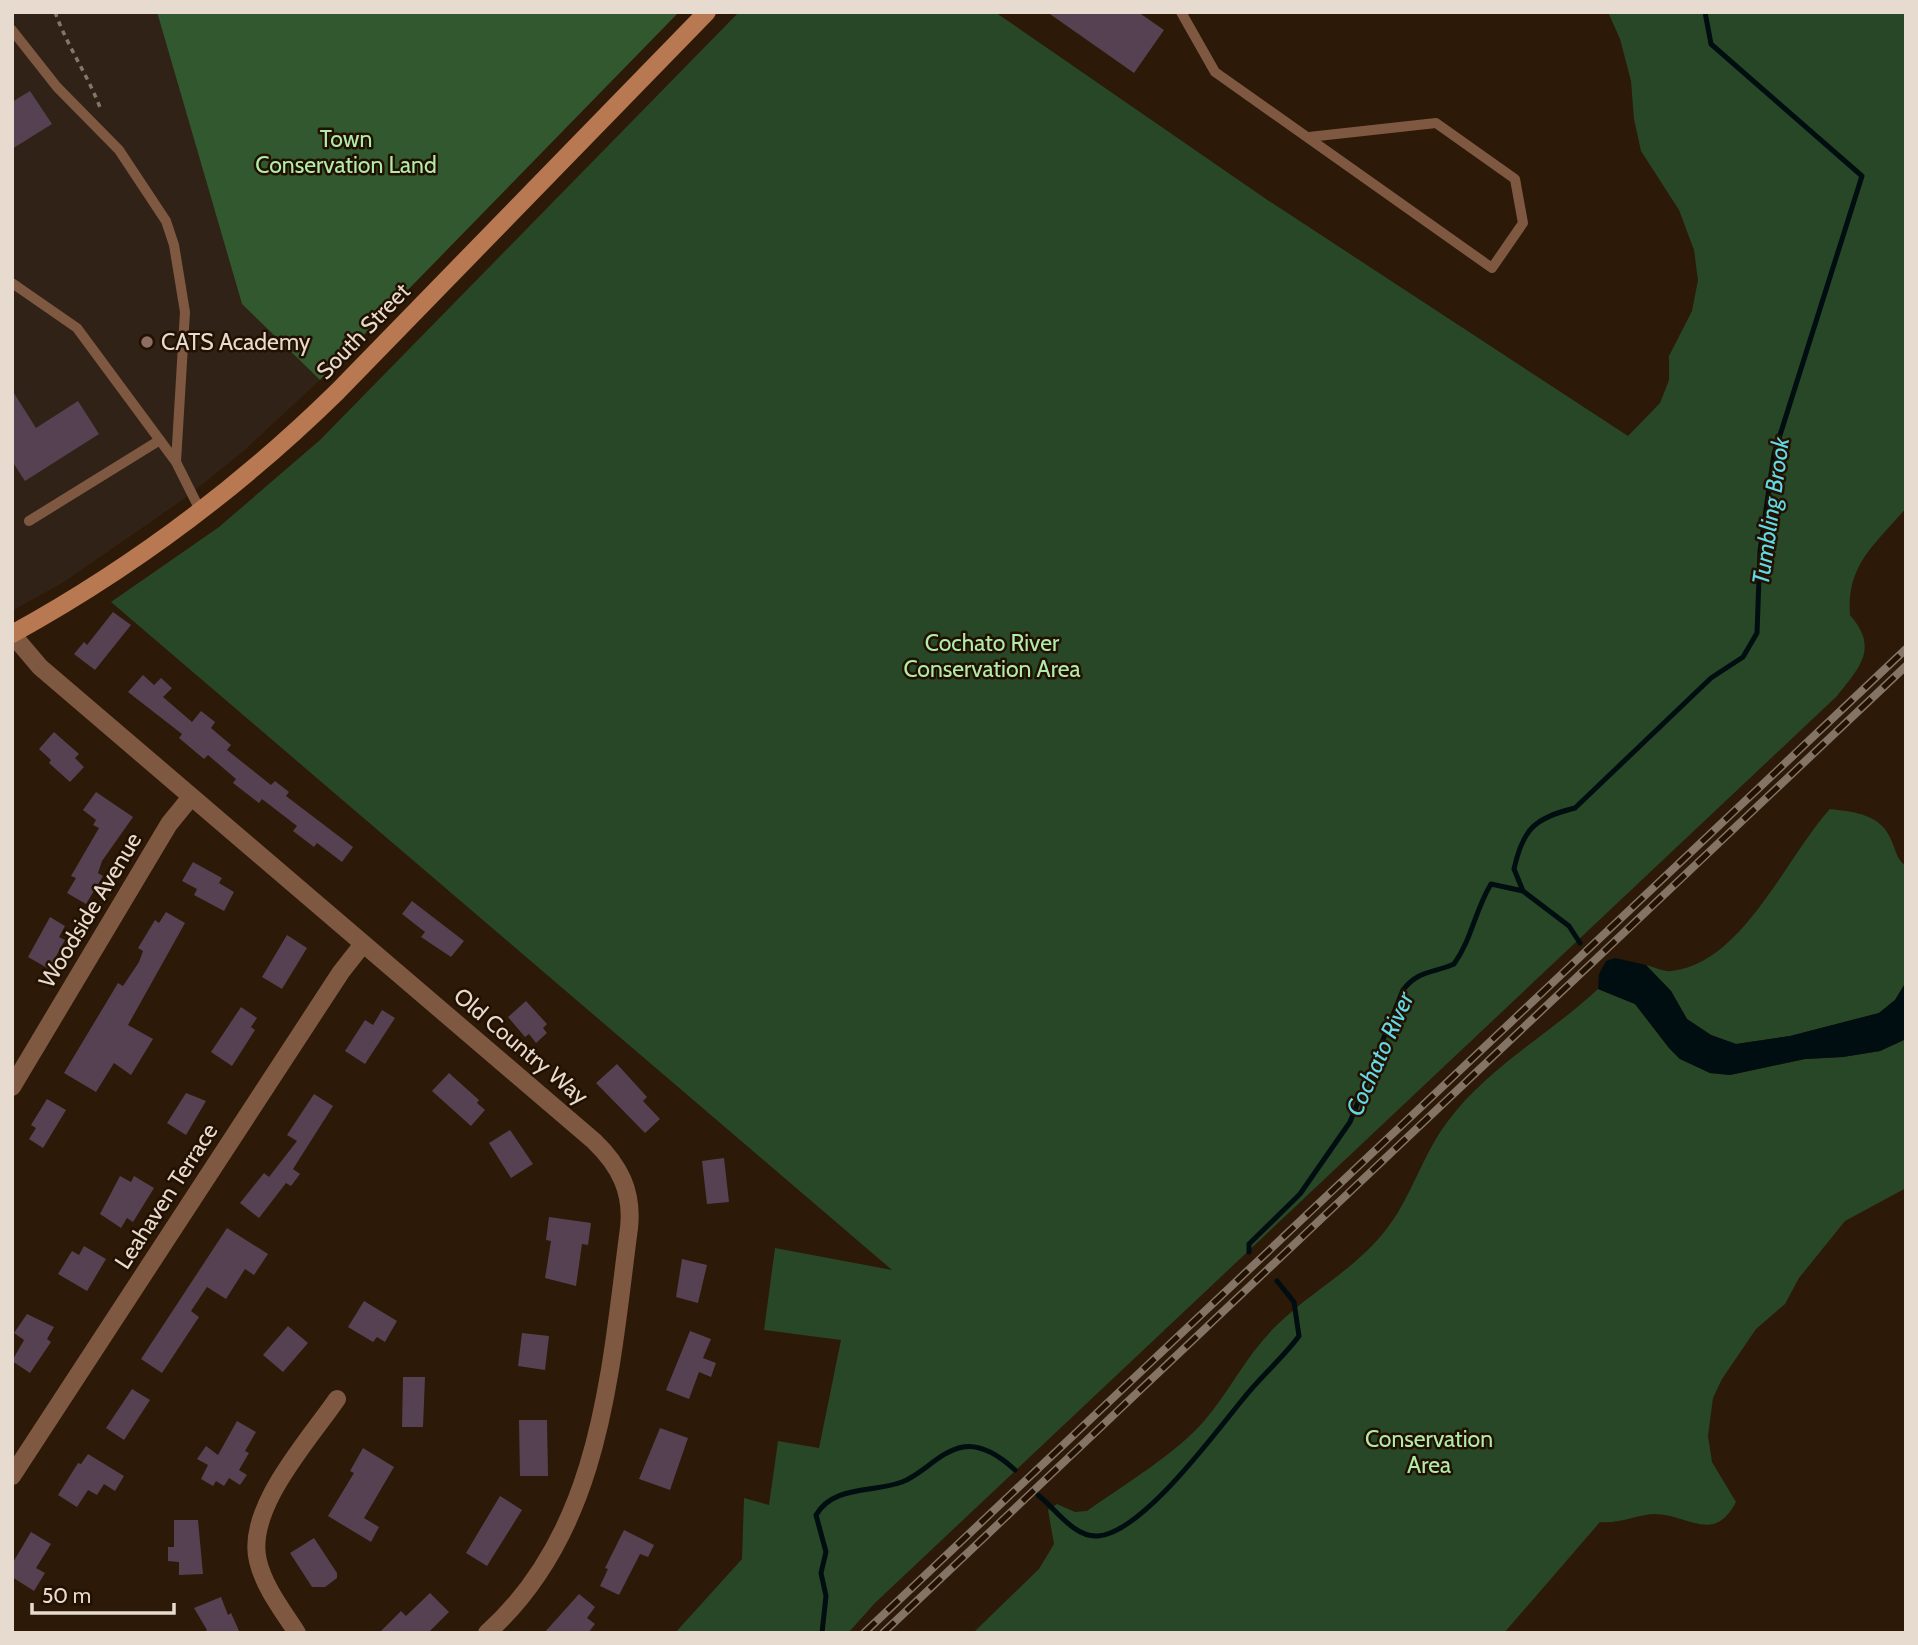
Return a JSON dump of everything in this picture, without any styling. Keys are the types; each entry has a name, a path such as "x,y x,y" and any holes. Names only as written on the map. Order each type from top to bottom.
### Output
{"main road":[{"name":"South Street","path":"12,634 104,580 201,512 316,412 707,12"}],"street":[{"name":"Old Country Way","path":"12,634 40,667 594,1141 613,1161 629,1193 631,1217 611,1360 590,1465 575,1506 547,1560 522,1596 487,1633"},
{"name":"Woodside Avenue","path":"12,1087 169,824 191,797"},
{"name":"Leahaven Terrace","path":"12,1476 341,972 363,944"},
{"path":"297,1633 262,1575 256,1551 258,1528 274,1491 337,1399"}],"lane":[{"path":"1181,12 1215,72 1310,137 1378,190 1492,268 1523,223 1516,179 1436,123 1310,137"},
{"path":"12,30 57,87 112,142 156,204 174,244 185,312 176,462"},
{"path":"12,283 77,328 176,462 201,512"},
{"path":"29,521 160,440"}],"path":[{"path":"55,12 67,46 89,78 112,142"}],"shaded area":[{"name":"CATS Academy","path":"12,12 157,12 242,304 320,380 245,450 184,499 64,582 12,611"},
{"path":"1615,958 1646,965 1671,991 1687,1019 1711,1035 1736,1044 1790,1036 1879,1013 1895,1000 1906,982 1906,1039 1880,1051 1805,1059 1730,1075 1710,1073 1680,1059 1635,1004 1598,989 1599,974 1606,961"}],"green space":[{"name":"Town Conservation Land","path":"157,12 679,12 320,380 242,304"},
{"name":"Cochato River Conservation Area","path":"739,12 995,12 1266,199 1628,436 1660,403 1669,380 1669,356 1692,311 1698,280 1694,250 1679,210 1641,151 1634,119 1631,81 1620,39 1608,12 1906,12 1906,508 1865,556 1853,582 1850,615 1859,627 1865,647 1853,676 1837,696 875,1603 848,1633 675,1633 742,1559 744,1498 769,1505 778,1441 819,1448 841,1340 764,1330 775,1248 892,1270 111,602 219,527 320,440"},
{"path":"1830,809 1858,813 1882,825 1906,866 1906,982 1895,1000 1879,1013 1790,1036 1736,1044 1711,1035 1687,1019 1671,991 1646,965 1672,971 1697,964 1720,949 1742,929 1761,905 1813,829"},
{"name":"Conservation Area","path":"1598,989 1635,1004 1680,1059 1710,1073 1730,1075 1805,1059 1880,1051 1906,1039 1906,1188 1845,1221 1799,1278 1785,1304 1756,1329 1722,1379 1713,1398 1708,1436 1712,1462 1736,1502 1727,1515 1709,1525 1654,1514 1600,1522 1504,1633 973,1633 1039,1569 1054,1544 1048,1510 1057,1504 1075,1512 1087,1511 1164,1457 1193,1433 1267,1335 1291,1312 1360,1257 1385,1231 1403,1204 1439,1134 1464,1102 1500,1067"}],"building":[{"path":"1047,12 1138,12 1164,30 1134,73"},
{"path":"30,91 52,124 12,149 12,102"},
{"path":"12,390 36,428 78,401 99,434 25,481 12,461"},
{"path":"113,612 131,625 95,670 74,654 84,642 87,645"},
{"path":"143,675 154,685 161,678 172,688 163,697 192,722 201,711 215,722 211,728 231,745 227,750 271,785 275,781 289,792 286,796 353,847 342,862 317,843 314,847 293,831 297,826 262,799 259,803 233,783 236,779 208,755 204,759 179,738 182,734 128,692"},
{"path":"54,732 79,754 75,758 84,767 70,782 49,763 51,760 39,749"},
{"path":"96,792 133,817 102,861 98,873 103,876 86,904 67,893 76,878 71,876 99,828 93,825 96,820 83,810"},
{"path":"193,862 222,878 219,883 234,892 224,911 194,895 197,889 182,881"},
{"path":"412,901 464,941 451,957 421,937 425,932 402,914"},
{"path":"166,912 185,923 128,1025 153,1039 131,1075 114,1063 96,1092 64,1073 118,983 123,986 139,962 143,951 138,948 155,920 159,923"},
{"path":"50,917 65,926 59,937 65,940 49,969 28,957"},
{"path":"287,935 307,948 282,989 262,977"},
{"path":"526,1001 547,1024 543,1028 547,1033 536,1043 529,1034 525,1037 508,1017"},
{"path":"241,1007 257,1018 251,1027 255,1030 232,1066 211,1052"},
{"path":"382,1010 395,1018 365,1064 345,1051 365,1020 373,1025"},
{"path":"617,1064 647,1097 643,1101 660,1119 645,1133 596,1083"},
{"path":"449,1073 479,1100 477,1103 485,1110 471,1126 432,1091"},
{"path":"186,1093 206,1101 186,1135 167,1123"},
{"path":"314,1094 333,1106 293,1169 300,1174 291,1186 286,1183 259,1218 240,1203 264,1173 269,1177 297,1141 287,1135"},
{"path":"47,1099 66,1110 43,1148 29,1139 36,1128 31,1125"},
{"path":"510,1130 533,1164 511,1178 489,1143"},
{"path":"724,1158 729,1202 707,1204 702,1161"},
{"path":"120,1176 131,1182 134,1176 154,1188 133,1222 127,1218 121,1228 100,1214"},
{"path":"549,1217 591,1223 588,1245 582,1244 576,1286 545,1278 551,1241 546,1240"},
{"path":"227,1228 268,1254 254,1275 245,1269 226,1299 207,1287 191,1311 199,1317 162,1373 141,1359"},
{"path":"84,1246 106,1259 87,1291 58,1274 72,1251 79,1255"},
{"path":"682,1259 707,1265 698,1303 676,1297"},
{"path":"364,1301 397,1321 385,1342 377,1337 373,1342 348,1327"},
{"path":"27,1314 54,1327 47,1339 51,1342 30,1373 12,1361 24,1340 14,1333"},
{"path":"288,1326 308,1343 283,1372 263,1355"},
{"path":"690,1331 711,1339 703,1358 716,1363 711,1377 699,1372 689,1399 666,1390"},
{"path":"522,1333 549,1336 545,1370 518,1366"},
{"path":"403,1377 425,1377 423,1427 402,1427"},
{"path":"132,1389 150,1400 124,1440 106,1428"},
{"path":"519,1420 547,1420 548,1476 520,1476"},
{"path":"237,1421 256,1432 245,1451 249,1453 239,1470 247,1475 240,1485 229,1478 224,1486 216,1481 213,1486 201,1479 208,1465 197,1459 206,1446 218,1455"},
{"path":"660,1428 688,1438 670,1490 639,1479"},
{"path":"363,1448 394,1467 364,1518 379,1527 371,1542 328,1516 354,1473 350,1471"},
{"path":"88,1454 124,1476 115,1491 104,1484 97,1495 88,1490 77,1507 58,1495 78,1463 81,1464"},
{"path":"500,1496 522,1510 487,1566 466,1553"},
{"path":"174,1520 198,1520 203,1574 179,1575 179,1562 168,1561 168,1547 174,1547"},
{"path":"624,1530 654,1545 648,1557 640,1554 619,1595 600,1586 608,1569 605,1568"},
{"path":"31,1532 51,1544 36,1568 45,1573 34,1591 12,1577 12,1564"},
{"path":"314,1538 337,1573 337,1578 325,1587 312,1587 290,1553"},
{"path":"430,1593 449,1612 428,1633 379,1633 401,1611 406,1616"},
{"path":"579,1594 595,1607 587,1618 595,1624 588,1633 544,1633"},
{"path":"221,1597 228,1615 231,1613 240,1633 203,1633 207,1630 194,1608"}],"waterway":[{"name":"Tumbling Brook","path":"1523,891 1514,869 1522,844 1533,827 1550,816 1575,808 1711,678 1743,657 1757,633 1760,551 1774,454 1862,176 1711,44 1705,12"},
{"name":"Cochato River","path":"1249,1252 1249,1244 1300,1194 1350,1122 1403,990 1420,975 1454,964 1491,884 1523,891 1569,926 1580,943"},
{"name":"Cochato River","path":"1038,1495 1073,1527 1089,1535 1098,1536 1116,1531 1156,1500 1299,1336 1294,1302 1277,1281"},
{"name":"Cochato River","path":"822,1633 826,1596 821,1573 826,1552 816,1515 823,1505 843,1494 902,1482 947,1453 963,1447 984,1450 1015,1470"}],"railway":[{"path":"864,1633 1906,649"},
{"path":"883,1633 1906,666"}],"place":[{"name":"CATS Academy","path":"147,342"}]}
